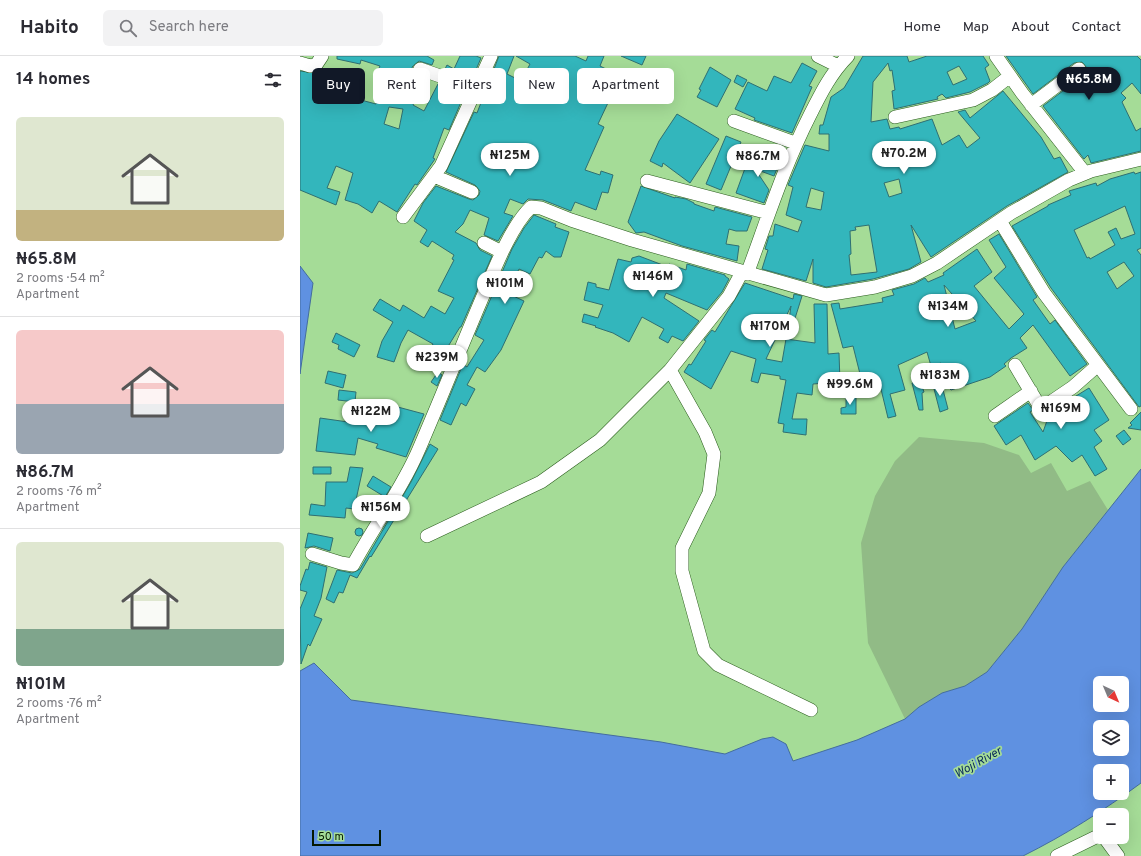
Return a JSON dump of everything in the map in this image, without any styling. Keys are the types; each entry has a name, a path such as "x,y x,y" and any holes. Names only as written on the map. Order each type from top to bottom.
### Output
{"street":[{"path":"300,63 310,66 316,65 322,56"},
{"path":"486,68 491,56"},
{"path":"818,56 838,66"},
{"path":"427,536 541,482 600,440 670,370 729,296 745,273 796,143 825,86 838,66 848,56"},
{"path":"996,56 1031,105 1086,173"},
{"path":"1031,105 1079,69"},
{"path":"895,117 973,100 992,90 1010,76"},
{"path":"403,217 441,166 470,104"},
{"path":"734,121 796,143"},
{"path":"312,554 353,565 399,488 419,450 450,372 502,252 525,213 531,208 541,208 571,220 632,240 826,295 875,287 912,276 937,263 1000,221 1069,180 1086,173 1141,159"},
{"path":"434,176 472,192"},
{"path":"647,181 769,213"},
{"path":"1000,221 1044,292 1131,409"},
{"path":"484,243 502,252"},
{"path":"1015,365 1037,402 1041,406 1045,406 1073,387 1098,365"},
{"path":"670,370 705,432 714,454 709,493 682,548 682,571 704,651 718,665 811,710"},
{"path":"995,416 1031,391"},
{"path":"1056,856 1093,838"},
{"path":"1109,844 1118,856"}],"green space":[{"path":"919,437 984,443 1019,455 1031,473 1051,463 1067,491 1090,481 1108,510 1063,567 1022,629 987,672 965,686 942,693 919,707 905,719 868,643 861,543 875,496 895,461"}],"water":[{"path":"300,266 313,283 300,374"},
{"name":"Woji River","path":"1141,469 1141,783 1129,791 1129,764 1093,764 1093,800 1116,800 1105,808 1093,808 1093,816 1054,840 1023,856 300,856 300,671 314,663 351,700 661,742 725,754 762,739 773,737 786,744 793,761 857,740 905,719 919,707 942,693 965,686 987,672 1022,629 1063,567"}],"building":[{"path":"337,56 427,56 434,60 432,65 419,61 412,68 379,68 380,66 361,60 360,64 337,59"},
{"path":"460,56 476,56 481,58 477,68 454,68"},
{"path":"499,56 514,56 507,74 514,78 514,104 569,104 569,68 528,68 530,64 516,56 575,56 586,61 588,56 604,56 600,66 604,68 577,68 577,104 607,104 598,124 604,127 585,170 600,175 601,171 613,175 608,193 602,192 596,210 575,202 571,211 543,200 528,199 523,204 510,199 504,213 513,216 498,241 484,235 489,218 470,210 463,224 455,232 476,243 480,250 492,256 461,327 444,353 449,355 440,370 423,360 433,344 408,330 401,343 394,362 377,357 382,341 393,322 373,310 380,299 400,311 403,305 424,318 431,306 445,314 454,298 438,291 454,260 452,259 454,255 432,241 428,247 420,242 427,230 414,221 423,203 436,186 473,200 479,195 480,191 475,185 446,172 474,112 477,113 480,104 506,104 506,68 494,68"},
{"path":"621,56 646,56 642,65"},
{"path":"863,56 907,56 909,62 927,56 983,56 989,65 985,68 990,81 988,83 970,92 946,98 942,94 937,97 938,99 894,109 892,91 895,90 892,70 890,71 888,63 873,82 871,122 887,119 890,129 899,127 900,129 932,119 942,145 959,135 967,148 980,138 958,112 965,110 970,118 1003,91 1041,137 1054,159 1060,157 1068,172 1007,206 931,257 911,225 921,262 909,269 873,279 826,287 813,283 813,259 806,281 762,269 768,250 765,249 769,236 773,236 775,224 798,232 802,221 786,215 793,187 788,185 805,145 829,151 829,134 819,134 820,125 823,125 831,97 844,88","holes":["959,66 967,79 953,85 947,72","899,179 902,193 889,197 884,183","811,188 824,192 821,210 806,207","869,225 877,272 851,275 849,255 851,254 850,231 856,230 855,227"]},
{"path":"1006,56 1137,56 1141,60 1141,94 1132,83 1121,93 1126,98 1122,102 1136,131 1141,128 1141,151 1091,163 1088,155 1084,159 1043,106 1084,75 1087,68 1082,62 1074,63 1033,94"},
{"path":"802,63 817,71 809,86 812,87 792,133 754,120 755,118 735,109 748,82 767,91 774,76 791,83"},
{"path":"447,65 452,68 446,68"},
{"path":"710,67 731,80 717,107 697,97 701,90 699,89"},
{"path":"300,71 312,73 312,104 365,104 365,101 373,104 413,104 424,111 428,104 430,104 430,99 438,84 438,104 460,104 449,130 444,128 433,158 435,159 417,185 415,184 397,212 379,201 372,213 358,204 345,200 353,173 336,166 327,188 340,192 336,205 300,190","holes":["389,107 403,109 399,129 384,124"]},
{"path":"737,75 747,80 743,87 734,82"},
{"path":"677,114 719,139 690,183 663,163 662,167 650,161 659,141"},
{"path":"726,136 741,142 721,190 706,184"},
{"path":"775,149 783,154 774,176 755,169 769,190 764,203 736,193 748,160 751,164 752,160 765,165"},
{"path":"1134,172 1135,174 1141,172 1141,248 1137,250 1141,255 1141,406 1139,407 1051,288 1012,226 1048,205 1071,195 1069,191 1096,183 1097,186 1110,179","holes":["1125,206 1135,234 1121,239 1116,228 1108,232 1115,245 1090,259 1089,257 1087,258 1074,230","1124,262 1134,276 1117,289 1107,272"]},
{"path":"641,186 675,198 686,199 694,204 714,211 715,207 752,217 747,231 736,231 729,229 726,244 739,246 737,261 682,246 644,232 636,233 628,222"},
{"path":"534,215 556,224 555,227 569,232 561,257 554,257 546,251 542,258 539,257 530,274 519,269 507,293 524,301 501,350 485,372 477,367 467,385 475,389 466,406 461,403 451,425 440,420 463,364 467,367 484,340 475,335 512,249 524,228"},
{"path":"999,234 1037,297 1033,300 1050,324 1055,320 1087,364 1070,376 1033,325 1020,338 1027,348 1004,364 1006,366 990,377 951,390 943,382 946,380 941,363 931,366 927,352 898,365 905,390 890,394 896,416 888,418 880,385 864,390 853,346 843,348 831,304 839,303 840,309 883,302 882,298 894,295 892,290 914,284 925,278 928,282 944,275 943,273 977,249 992,272 974,286 1009,329 1024,314 994,278 1006,267 989,240","holes":["944,285 976,321 955,329"]},
{"path":"639,256 668,267 669,264 686,270 687,264 725,275 729,279 722,292 707,310 666,293 664,298 699,321 683,341 672,336 668,343 659,338 664,329 642,317 629,342 613,333 582,322 584,314 598,318 603,305 584,300 588,282 596,284 596,287 609,290 618,259 631,262 632,258"},
{"path":"745,283 793,299 794,294 802,296 792,328 788,327 791,306 766,359 782,362 786,339 815,343 814,304 827,304 828,354 839,353 840,382 813,384 812,395 797,393 792,419 807,419 806,435 783,432 784,424 778,423 786,380 780,379 780,376 761,373 758,383 751,381 756,359 731,351 711,389 684,372 689,364 691,365 706,341 704,340 712,330 715,332"},
{"path":"336,333 360,345 354,357 338,349 339,345 332,342"},
{"path":"328,371 346,375 343,388 325,383"},
{"path":"438,372 442,375 437,386 431,382"},
{"path":"920,380 924,392 922,393 923,410 919,410 912,383"},
{"path":"941,382 948,409 940,412 933,385"},
{"path":"1089,388 1109,420 1094,430 1102,441 1094,447 1107,469 1095,476 1082,455 1072,462 1056,446 1035,460 1021,435 1006,445 994,426 1028,403 1033,410 1030,412 1043,432 1049,415 1053,413 1055,409"},
{"path":"339,390 356,392 355,402 338,400"},
{"path":"846,397 856,397 856,414 841,414 841,408 846,407"},
{"path":"394,406 424,414 406,457 376,448 378,444 358,438 355,455 316,451 320,418 362,424 363,421 370,423 373,413 391,418"},
{"path":"1141,412 1141,430 1128,428 1132,425 1130,423"},
{"path":"1124,430 1131,439 1123,445 1116,436"},
{"path":"430,444 438,449 357,578 350,575 343,593 339,592 334,603 326,599 337,570 352,573 360,569 411,482"},
{"path":"313,467 331,467 331,474 313,474"},
{"path":"350,467 363,468 354,509 346,508 345,518 309,515 311,504 325,506 326,482 347,482"},
{"path":"373,476 391,487 385,497 367,486"},
{"path":"357,528 361,528 363,532 361,536 357,536 355,534 355,530"},
{"path":"308,533 333,538 330,551 314,546 305,548"},
{"path":"310,562 327,567 321,598 314,616 322,619 310,646 308,644 301,664 300,609 307,592 300,590 300,586 306,569 308,570"}]}
